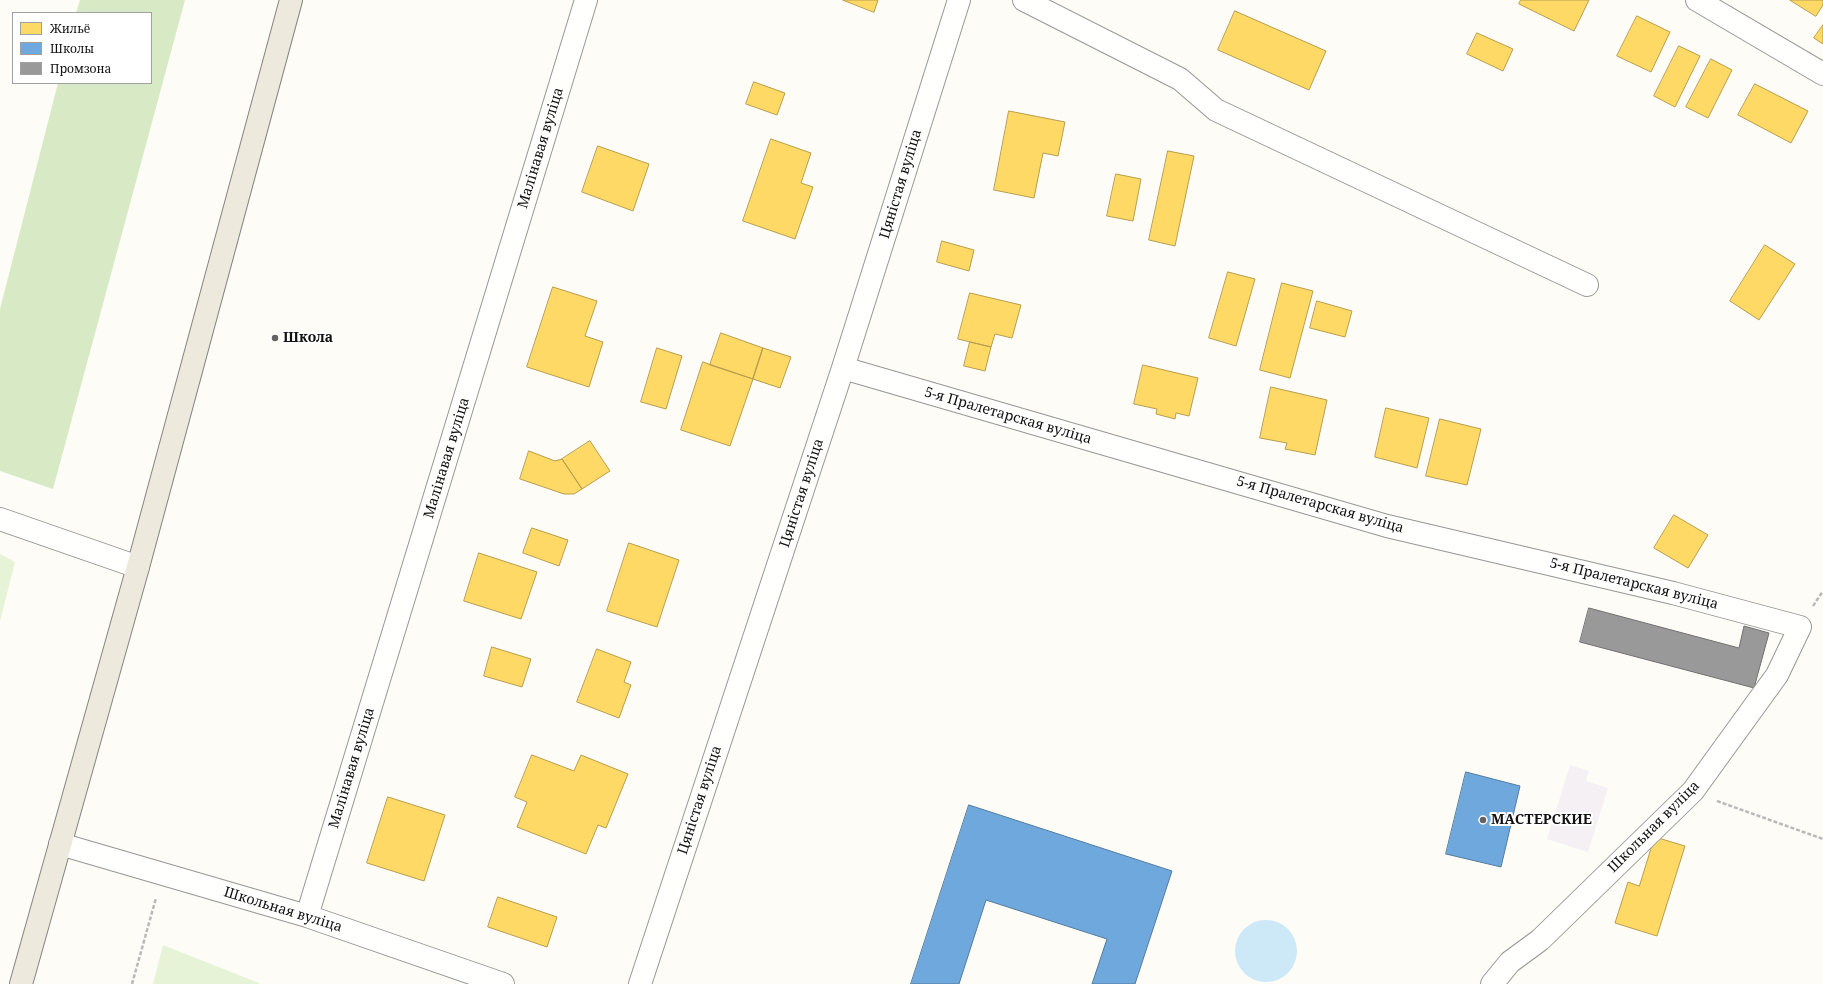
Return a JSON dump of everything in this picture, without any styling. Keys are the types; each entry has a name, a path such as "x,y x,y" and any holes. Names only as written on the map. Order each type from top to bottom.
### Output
{"main road":[{"path":"21,984 138,567 291,0"}],"street":[{"name":"Малінавая вуліца","path":"307,916 586,0"},
{"name":"Цяністая вуліца","path":"640,984 843,368 959,0"},
{"path":"1024,0 1180,79 1216,110 1587,285"},
{"path":"1697,0 1823,74"},
{"name":"5-я Пралетарская вуліца","path":"843,368 1387,526 1666,591 1800,627"},
{"path":"0,520 138,567"},
{"name":"Школьная вуліца","path":"1492,984 1510,962 1540,940 1692,792 1777,675 1800,627"},
{"name":"Школьная вуліца","path":"60,844 307,916 502,984"}],"path":[{"path":"1692,792 1823,839"},
{"path":"132,984 163,874"}],"shaded area":[{"path":"1570,765 1589,771 1586,781 1608,788 1588,852 1547,839"}],"green space":[{"path":"80,0 185,0 53,489 0,471 0,309 58,84 152,84 152,12 76,12"},
{"path":"0,554 15,562 0,621"},
{"path":"163,945 259,983 259,984 153,984"}],"water":[{"path":"1266,920 1278,923 1288,929 1294,939 1297,951 1294,963 1288,973 1278,979 1266,982 1254,979 1244,973 1238,963 1235,951 1238,939 1244,929 1254,923"}],"building: Жильё":[{"path":"843,0 878,0 874,12"},
{"path":"1521,0 1589,0 1574,31 1519,4"},
{"path":"1790,0 1823,0 1823,5 1816,16"},
{"path":"1235,11 1326,51 1309,90 1218,50"},
{"path":"1637,16 1670,32 1651,72 1617,56"},
{"path":"1823,25 1823,44 1814,38"},
{"path":"1477,33 1513,49 1503,71 1467,54"},
{"path":"1679,46 1700,56 1675,107 1654,96"},
{"path":"1711,59 1732,70 1708,118 1686,107"},
{"path":"754,82 785,93 777,115 746,104"},
{"path":"1755,84 1808,111 1791,143 1738,115"},
{"path":"1009,111 1065,122 1058,156 1043,153 1034,198 994,190"},
{"path":"771,139 811,153 801,183 813,187 795,239 743,221"},
{"path":"598,146 649,164 633,211 582,192"},
{"path":"1168,151 1194,156 1175,246 1149,240"},
{"path":"1116,174 1141,179 1133,221 1107,216"},
{"path":"942,241 974,250 969,271 937,262"},
{"path":"1765,245 1795,264 1759,320 1730,301"},
{"path":"1228,272 1255,279 1236,346 1209,338"},
{"path":"1282,283 1313,291 1290,378 1260,370"},
{"path":"553,287 597,301 585,336 603,342 589,387 527,367"},
{"path":"970,293 1021,305 1012,338 995,334 991,347 958,339"},
{"path":"1317,301 1352,311 1345,337 1310,328"},
{"path":"721,333 763,348 753,379 710,365"},
{"path":"970,342 991,347 985,371 964,366"},
{"path":"657,348 682,356 666,409 641,402"},
{"path":"763,348 791,357 780,388 753,379"},
{"path":"703,362 753,379 730,446 681,430"},
{"path":"1143,365 1198,378 1189,416 1176,413 1175,419 1156,414 1157,409 1134,404"},
{"path":"1271,387 1327,400 1315,455 1285,449 1287,443 1260,438"},
{"path":"1386,408 1429,418 1417,468 1375,457"},
{"path":"1440,419 1481,429 1467,485 1426,476"},
{"path":"590,441 610,471 582,489 562,459"},
{"path":"529,451 555,461 562,459 582,489 574,494 564,494 520,479"},
{"path":"1674,515 1708,535 1688,568 1654,548"},
{"path":"532,528 568,540 559,566 523,553"},
{"path":"629,543 679,560 657,627 607,611"},
{"path":"479,553 537,572 521,619 464,601"},
{"path":"492,647 531,659 522,687 484,676"},
{"path":"597,649 631,662 624,682 631,685 619,718 577,702"},
{"path":"532,755 574,771 581,755 628,774 606,828 598,825 586,854 517,827 527,802 515,797"},
{"path":"388,797 445,815 424,881 367,863"},
{"path":"1655,837 1685,846 1657,936 1615,923 1628,882 1639,886"},
{"path":"498,897 557,917 547,947 488,927"}],"building: Школы":[{"name":"МАСТЕРСКИЕ","path":"1466,772 1520,786 1501,867 1446,854"},
{"path":"969,805 1172,871 1135,984 1092,984 1107,939 986,900 959,984 911,984"}],"building: Промзона":[{"path":"1589,608 1739,648 1744,626 1769,633 1754,688 1580,642"}],"place":[{"name":"Школа","path":"275,338"},
{"name":"МАСТЕРСКИЕ","path":"1483,820"}]}
